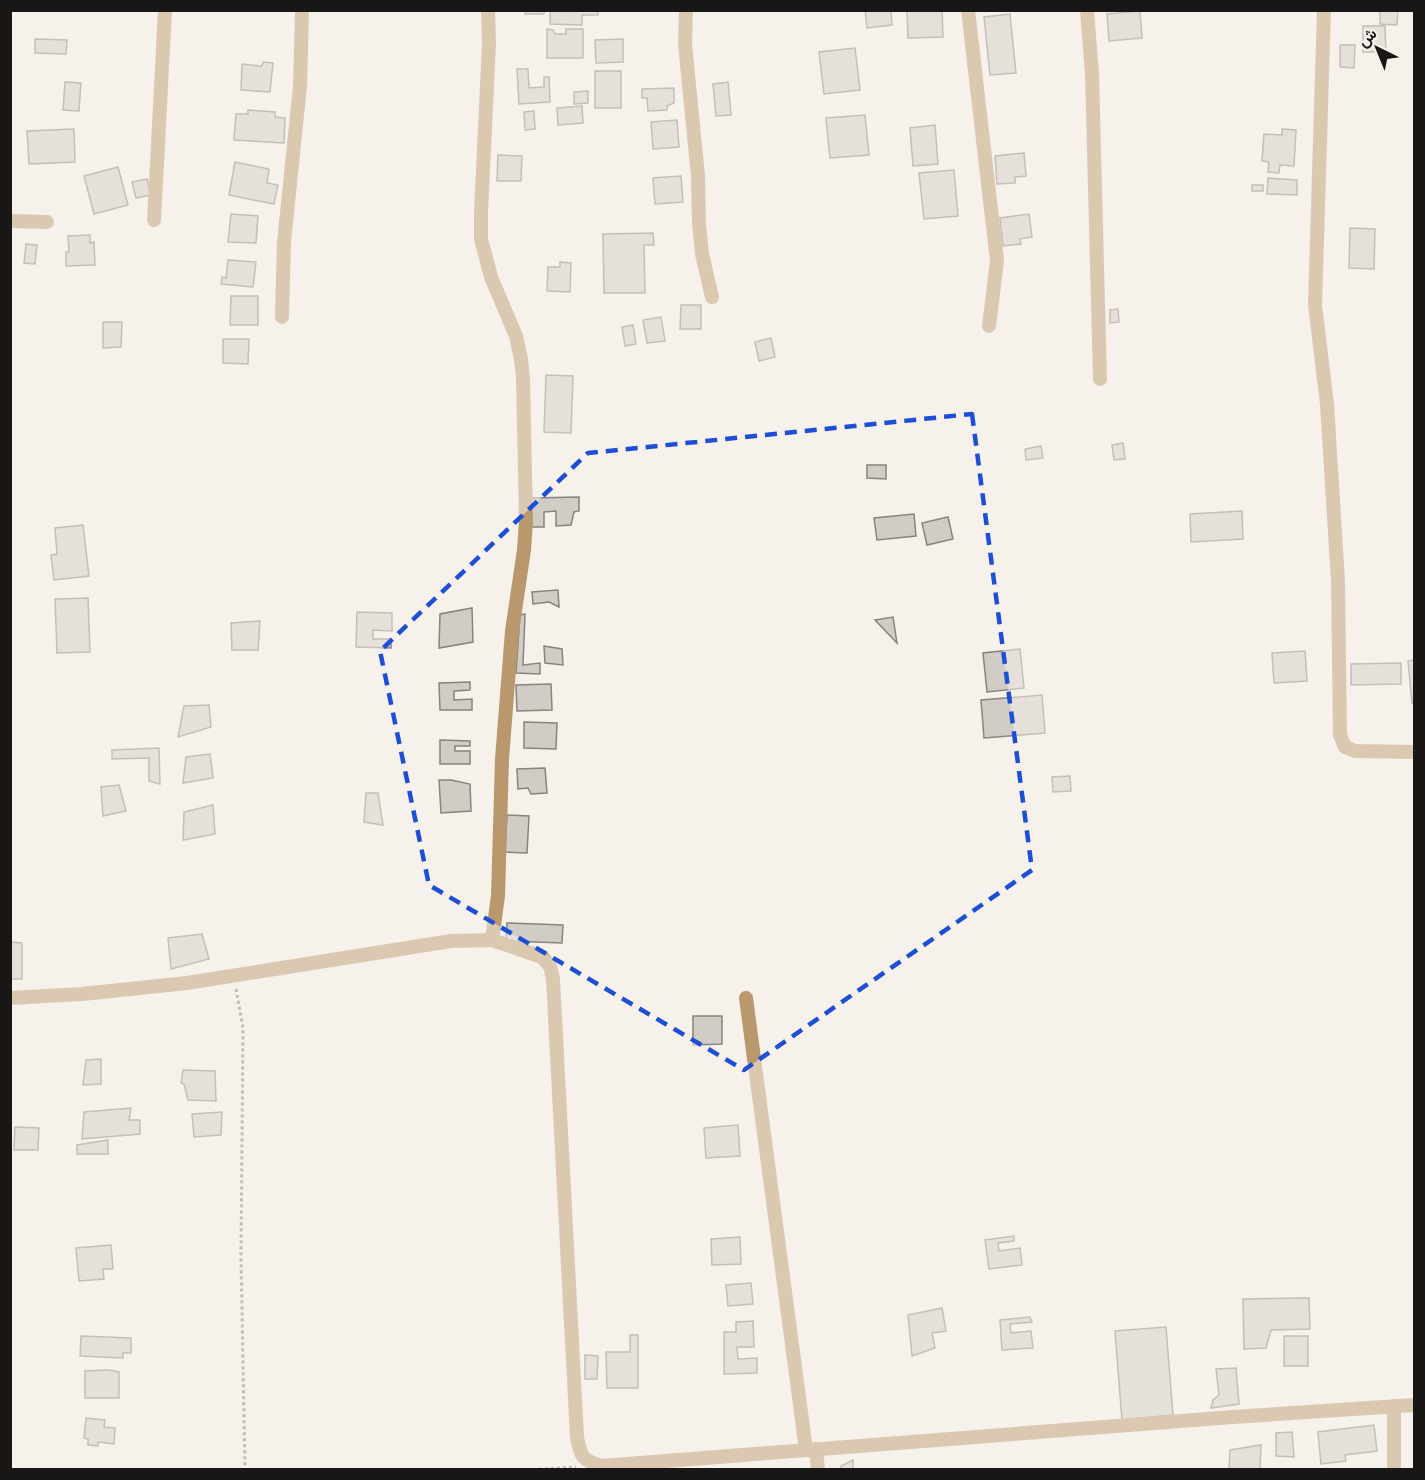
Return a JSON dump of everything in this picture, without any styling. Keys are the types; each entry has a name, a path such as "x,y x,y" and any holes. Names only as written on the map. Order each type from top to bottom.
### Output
{"street":[{"path":"154,220 165,10"},
{"path":"282,317 284,242 300,86 302,10"},
{"path":"488,10 489,43 481,239 491,277 516,336 521,359 526,521 511,643 502,759 498,896 492,940"},
{"path":"686,10 685,44 698,176 699,224 702,254 712,297"},
{"path":"968,10 997,261 989,326"},
{"path":"1087,10 1092,74 1100,379"},
{"path":"1324,10 1315,305 1327,404 1338,581 1340,735 1345,747 1355,751 1414,752"},
{"path":"10,221 47,222"},
{"path":"10,998 93,993 187,983 451,941 492,940 542,957 550,966 553,979 577,1437 579,1451 587,1461 602,1466 639,1466 811,1450 1414,1405"},
{"path":"746,998 811,1450 818,1470"},
{"path":"1394,1406 1394,1470"}],"path":[{"path":"234,976 243,1028 241,1256 245,1470"},
{"path":"526,1470 602,1466"}],"highlighted area":[{"path":"972,414 1032,870 744,1070 429,885 380,651 588,453"}],"building":[{"path":"525,10 544,10 544,14 525,14"},
{"path":"550,10 598,10 598,15 582,15 582,25 550,24"},
{"path":"865,10 891,10 892,25 867,28"},
{"path":"907,10 942,10 943,37 908,38"},
{"path":"1380,10 1398,10 1397,25 1380,24"},
{"path":"1140,11 1142,38 1109,41 1107,14"},
{"path":"1010,14 1016,73 990,75 984,17"},
{"path":"1363,26 1385,26 1386,52 1363,52"},
{"path":"547,29 553,30 555,34 566,34 566,29 583,29 583,58 547,58"},
{"path":"35,39 67,40 66,54 35,53"},
{"path":"623,39 623,62 596,63 595,40"},
{"path":"1340,45 1355,45 1354,68 1340,67"},
{"path":"855,48 860,90 824,94 819,52"},
{"path":"263,62 273,63 270,92 241,90 242,64 262,66"},
{"path":"517,69 528,69 529,88 544,87 544,77 549,77 550,102 519,104"},
{"path":"595,71 621,71 621,108 595,108"},
{"path":"65,82 81,83 79,111 63,110"},
{"path":"728,82 731,115 716,116 713,84"},
{"path":"674,88 674,103 667,106 667,110 648,111 647,98 642,98 642,89"},
{"path":"588,91 588,103 574,104 574,92"},
{"path":"582,106 583,123 558,125 557,108"},
{"path":"248,110 275,112 275,117 285,118 284,143 234,140 236,114 248,114"},
{"path":"534,111 535,129 525,130 524,112"},
{"path":"865,115 869,155 830,158 826,118"},
{"path":"677,120 679,147 653,149 651,122"},
{"path":"935,125 938,164 913,166 910,128"},
{"path":"74,129 75,162 29,164 27,131"},
{"path":"1282,129 1296,130 1294,166 1280,165 1279,173 1268,172 1269,162 1262,161 1264,134 1282,135"},
{"path":"1024,153 1026,176 1015,177 1015,183 997,184 995,156"},
{"path":"498,155 522,156 521,181 497,181"},
{"path":"235,162 269,169 267,183 278,185 274,204 229,195"},
{"path":"118,167 128,205 94,214 84,176"},
{"path":"954,170 958,216 924,219 919,173"},
{"path":"681,176 683,202 655,204 653,178"},
{"path":"1268,178 1297,180 1297,195 1267,194"},
{"path":"147,179 151,195 136,198 132,182"},
{"path":"1252,185 1263,185 1263,191 1252,191"},
{"path":"231,214 258,216 256,243 228,242"},
{"path":"1029,214 1032,237 1020,239 1021,244 1003,246 1000,218"},
{"path":"1350,228 1375,229 1374,269 1349,268"},
{"path":"653,233 654,245 644,245 645,293 604,293 603,234"},
{"path":"90,235 90,243 94,242 95,265 66,266 66,252 69,252 68,236"},
{"path":"26,244 37,245 35,264 24,263"},
{"path":"228,260 256,262 253,287 221,284 222,277 226,278"},
{"path":"560,262 571,263 570,292 547,291 548,267 560,267"},
{"path":"231,296 258,296 258,325 230,325"},
{"path":"681,305 701,305 701,329 680,329"},
{"path":"1118,309 1119,322 1110,323 1110,310"},
{"path":"661,317 665,341 647,343 643,320"},
{"path":"103,322 122,322 121,347 103,348"},
{"path":"633,325 636,344 625,346 622,327"},
{"path":"771,338 775,357 759,361 755,342"},
{"path":"223,339 249,339 248,364 223,363"},
{"path":"546,375 573,376 571,433 544,432"},
{"path":"1123,443 1125,459 1114,460 1112,445"},
{"path":"1041,446 1043,458 1026,460 1025,449"},
{"path":"867,465 886,465 886,479 867,478"},
{"path":"579,497 579,511 574,512 571,525 556,526 556,511 544,512 544,527 531,527 530,498"},
{"path":"1242,511 1243,539 1191,542 1190,514"},
{"path":"914,514 916,536 877,540 874,518"},
{"path":"948,517 953,539 927,545 922,523"},
{"path":"83,525 89,576 54,580 51,555 57,554 55,528"},
{"path":"558,590 559,607 549,602 533,604 532,592"},
{"path":"88,598 90,652 57,653 55,599"},
{"path":"472,608 473,642 439,648 440,614"},
{"path":"357,612 392,613 392,631 373,630 373,639 391,639 391,648 356,647"},
{"path":"525,614 523,665 540,663 540,674 516,673 520,615"},
{"path":"893,617 897,643 875,620"},
{"path":"260,621 258,650 232,650 231,623"},
{"path":"544,646 562,649 563,665 545,663"},
{"path":"1020,649 1024,688 987,692 983,653"},
{"path":"1305,651 1307,681 1274,683 1272,653"},
{"path":"1414,660 1414,702 1412,703 1408,661"},
{"path":"1401,663 1401,684 1351,685 1351,664"},
{"path":"470,682 470,690 454,691 454,700 472,699 472,710 440,710 439,683"},
{"path":"551,684 552,710 517,711 516,685"},
{"path":"1042,695 1045,733 984,738 981,700"},
{"path":"209,705 211,727 178,737 184,706"},
{"path":"524,722 557,723 556,749 524,748"},
{"path":"440,740 470,741 470,746 455,746 455,751 470,751 470,764 440,764"},
{"path":"159,748 160,784 149,781 149,758 112,759 112,750"},
{"path":"210,754 213,778 183,783 186,757"},
{"path":"545,768 547,793 531,794 528,788 518,789 517,769"},
{"path":"1070,776 1071,791 1053,792 1052,777"},
{"path":"439,780 470,784 471,811 441,813"},
{"path":"119,785 126,811 103,816 101,787"},
{"path":"366,793 378,793 383,825 364,822"},
{"path":"213,805 215,834 183,840 184,812"},
{"path":"507,815 529,816 527,853 505,852"},
{"path":"507,923 563,925 562,943 506,941"},
{"path":"202,934 209,959 171,969 168,938"},
{"path":"10,942 22,943 22,979 10,979"},
{"path":"693,1016 722,1016 722,1044 693,1045"},
{"path":"101,1059 101,1084 83,1085 86,1060"},
{"path":"183,1070 215,1071 216,1101 188,1100 184,1084 181,1083"},
{"path":"131,1108 129,1120 140,1120 140,1134 82,1139 84,1112"},
{"path":"222,1112 221,1135 194,1137 192,1114"},
{"path":"738,1125 740,1156 706,1158 704,1128"},
{"path":"15,1127 39,1128 38,1150 14,1150"},
{"path":"108,1140 108,1154 77,1154 77,1145"},
{"path":"1014,1236 1014,1241 998,1243 999,1251 1020,1248 1022,1265 989,1269 985,1240"},
{"path":"740,1237 741,1264 712,1265 711,1239"},
{"path":"111,1245 113,1269 103,1269 104,1279 79,1281 76,1248"},
{"path":"751,1283 753,1304 728,1306 726,1285"},
{"path":"1309,1298 1310,1329 1271,1330 1266,1348 1244,1349 1243,1299"},
{"path":"942,1308 946,1331 932,1333 935,1348 912,1356 908,1315"},
{"path":"1030,1317 1032,1322 1010,1324 1011,1333 1031,1331 1033,1348 1002,1350 1000,1320"},
{"path":"753,1321 754,1347 737,1347 738,1359 757,1358 757,1373 724,1374 724,1332 736,1332 736,1322"},
{"path":"1166,1327 1173,1415 1122,1420 1115,1331"},
{"path":"630,1335 638,1335 638,1388 607,1388 606,1352 630,1352"},
{"path":"81,1336 131,1338 131,1353 123,1353 123,1358 80,1356"},
{"path":"1284,1336 1308,1336 1308,1366 1284,1366"},
{"path":"585,1355 598,1356 597,1379 585,1379"},
{"path":"1236,1368 1239,1404 1211,1408 1213,1400 1219,1395 1216,1369"},
{"path":"85,1371 119,1372 119,1398 85,1398"},
{"path":"86,1418 105,1420 104,1427 115,1428 114,1444 98,1442 98,1446 88,1445 88,1439 84,1438"},
{"path":"1374,1425 1377,1451 1345,1455 1346,1461 1321,1464 1318,1432"},
{"path":"1292,1432 1294,1457 1276,1456 1276,1433"},
{"path":"1261,1445 1260,1470 1229,1470 1230,1450"},
{"path":"853,1460 853,1470 841,1470 841,1466"}]}
